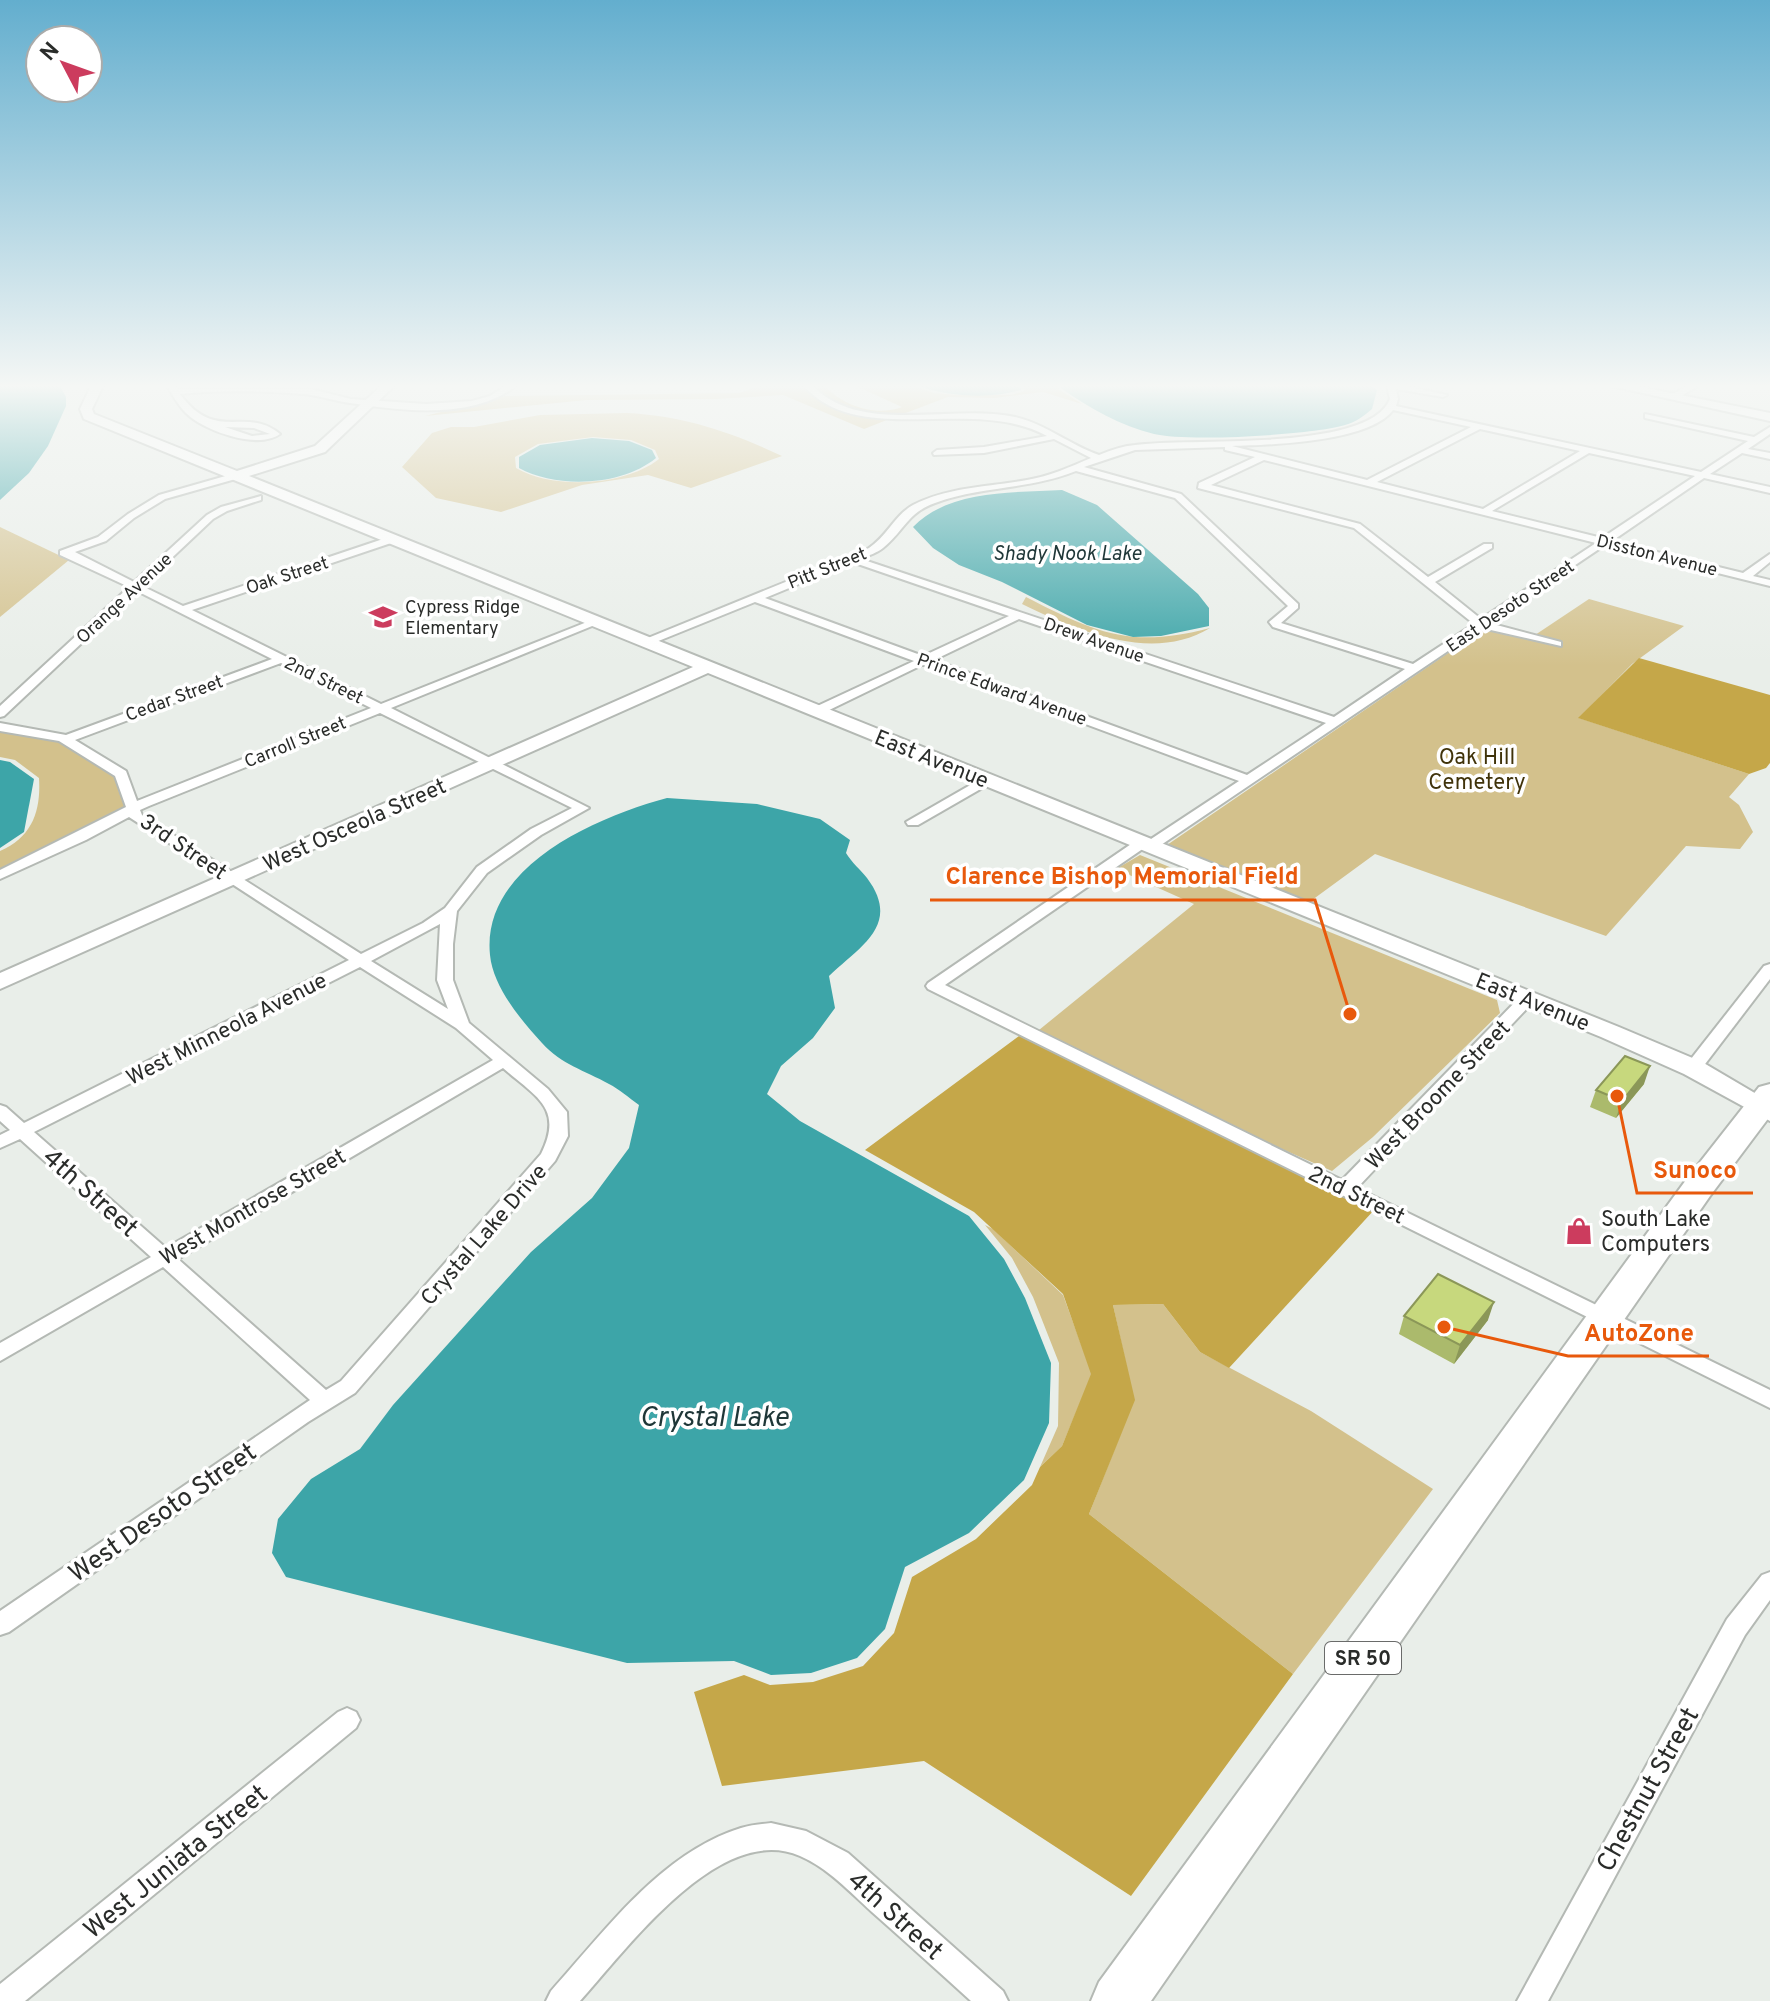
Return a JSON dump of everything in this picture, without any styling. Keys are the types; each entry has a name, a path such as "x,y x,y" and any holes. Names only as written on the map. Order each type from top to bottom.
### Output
{"highway":[{"name":"SR 50","path":"1118,2001 1605,1318 1766,1104"}],"street":[{"name":"2nd Street","path":"224,479 162,497 102,539 62,554 136,587 582,808 536,832 495,859 471,882 450,911"},
{"name":"East Avenue","path":"244,479 1527,999 1693,1068 1766,1104"},
{"name":"Pitt Street","path":"647,642 882,545 905,515 928,502 970,490 1041,479"},
{"path":"1117,479 1178,496 1294,606 1275,622 1277,625 1416,669"},
{"path":"1178,496 1214,479"},
{"name":"Disston Avenue","path":"1353,479 1770,583"},
{"path":"1368,483 1375,479"},
{"path":"1484,512 1539,479"},
{"name":"East Desoto Street","path":"1146,845 1249,780 1698,479"},
{"path":"1719,479 1770,490"},
{"path":"1202,485 1357,526 1482,625 1557,644"},
{"name":"Orange Avenue","path":"0,713 210,517 258,498"},
{"name":"Oak Street","path":"181,610 393,539"},
{"path":"1426,583 1488,546"},
{"path":"1745,577 1770,557"},
{"name":"Drew Avenue","path":"852,559 1336,722"},
{"name":"Prince Edward Avenue","path":"755,598 1249,780"},
{"path":"817,711 1019,615"},
{"name":"Carroll Street","path":"0,875 132,809 596,622"},
{"name":"Cedar Street","path":"66,739 282,659"},
{"name":"West Osceola Street","path":"0,982 708,667"},
{"name":"3rd Street","path":"0,727 66,739 121,774 136,817 462,1025"},
{"path":"913,822 986,780"},
{"name":"2nd Street","path":"1146,845 934,986 1770,1400"},
{"path":"450,911 445,980 462,1025"},
{"name":"West Minneola Avenue","path":"0,1142 359,961 450,911"},
{"path":"1693,1068 1770,969"},
{"name":"West Broome Street","path":"1346,1188 1527,999"},
{"name":"Crystal Lake Drive","path":"325,1401 348,1387 555,1149 559,1136 558,1112 542,1093 462,1025"},
{"name":"West Montrose Street","path":"0,1353 505,1060"},
{"name":"4th Street","path":"0,1111 325,1401"},
{"name":"West Desoto Street","path":"0,1624 325,1401"},
{"name":"Chestnut Street","path":"1532,2001 1735,1628 1770,1582"},
{"name":"West Juniata Street","path":"3,1999 347,1720"},
{"name":"4th Street","path":"561,2001 681,1873 716,1851 747,1839 769,1836 792,1839 819,1850 838,1863 993,2001"}],"green space":[{"path":"416,479 589,482 619,479 582,485 501,512 436,498"},
{"path":"662,479 716,479 691,488"},
{"path":"0,527 69,560 0,617"},
{"path":"1026,597 1073,620 1115,634 1158,637 1210,628 1188,638 1164,643 1115,639 1067,624 1022,604"},
{"name":"Oak Hill Cemetery","path":"1589,599 1684,626 1632,664 1579,718 1749,774 1729,797 1739,805 1753,832 1740,849 1686,846 1606,936 1375,854 1308,903 1167,845 1492,623 1535,635"},
{"path":"0,730 58,740 115,776 125,809 35,855 0,869 0,851 20,838 33,821 39,778 15,760 0,757"},
{"path":"1140,855 1497,1000 1500,1013 1373,1137 1332,1171 1221,1122 1039,1030 1194,904 1116,869"},
{"path":"985,1225 1063,1295 1092,1374 1062,1446 1040,1467 1058,1426 1059,1363 1033,1297 1012,1258"},
{"path":"1163,1304 1200,1352 1311,1411 1433,1489 1293,1674 1089,1514 1134,1400 1113,1305"}],"shaded area":[{"path":"1639,658 1770,695 1770,763 1766,768 1749,774 1578,718"},
{"path":"1023,1033 1375,1209 1229,1368 1200,1352 1163,1304 1113,1305 1135,1400 1089,1514 1293,1674 1131,1896 924,1761 722,1786 694,1692 744,1675 770,1685 813,1682 863,1666 894,1633 912,1577 976,1539 1032,1485 1040,1467 1062,1446 1091,1374 1063,1294 974,1212 865,1150"}],"water":[{"path":"0,479 22,479 0,500"},
{"path":"555,479 604,479 589,481"},
{"name":"Shady Nook Lake","path":"1062,490 1097,505 1198,594 1209,608 1209,626 1161,636 1133,637 1087,625 1002,582 959,565 933,548 913,527 928,515 964,499"},
{"path":"0,760 10,762 34,779 24,832 0,848"},
{"name":"Crystal Lake","path":"667,798 757,804 820,819 850,840 846,853 877,894 879,922 864,944 829,976 835,1008 813,1038 781,1066 767,1094 800,1121 969,1216 1004,1259 1025,1298 1051,1363 1049,1423 1024,1480 969,1533 905,1567 885,1629 857,1658 811,1673 771,1675 734,1661 627,1663 286,1577 272,1553 278,1519 311,1479 360,1449 393,1405 531,1252 592,1198 629,1148 639,1105 613,1086 557,1057 525,1024 502,991 492,967 492,923 504,896 524,871 549,850 609,818"}],"building":[{"path":"1625,1056 1650,1066 1622,1101 1596,1090"},
{"path":"1438,1274 1494,1302 1460,1345 1404,1316"}],"place":[{"name":"Cypress Ridge Elementary","path":"383,617"},
{"name":"Clarence Bishop Memorial Field","path":"1350,1014"},
{"name":"Sunoco","path":"1617,1096"},
{"name":"South Lake Computers","path":"1579,1231"},
{"name":"AutoZone","path":"1444,1327"}]}
